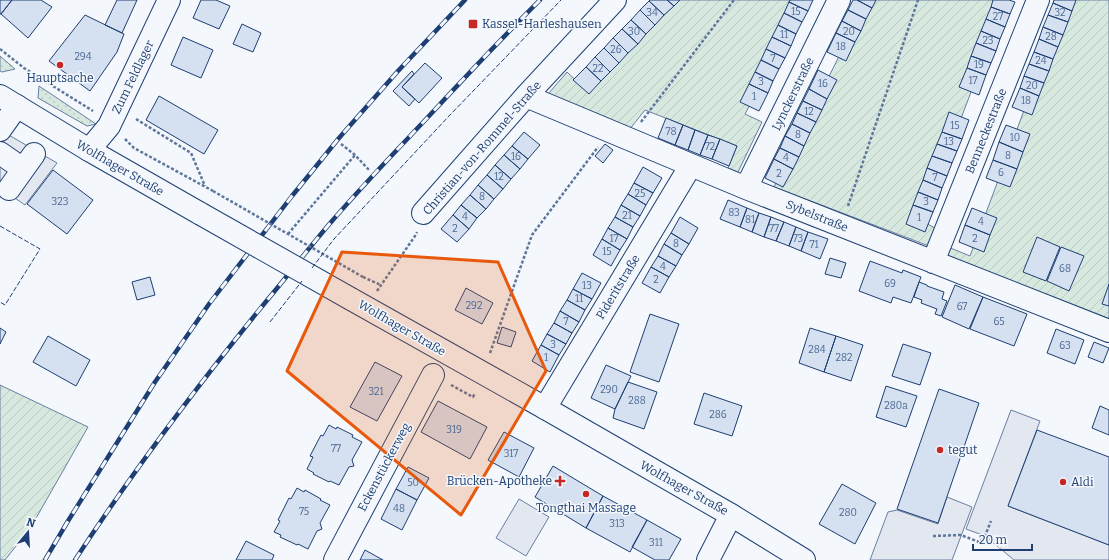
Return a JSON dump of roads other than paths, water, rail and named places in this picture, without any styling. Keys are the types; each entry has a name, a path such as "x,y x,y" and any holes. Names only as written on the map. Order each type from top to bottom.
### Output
{"street":[{"name":"Zum Feldlager","path":"89,150 114,116 170,0"},
{"name":"Christian-von-Rommel-Straße","path":"423,213 526,96 615,0"},
{"name":"Lynckerstraße","path":"746,188 839,0"},
{"name":"Benneckestraße","path":"933,262 1038,0"},
{"name":"Sybelstraße","path":"526,96 746,188 1109,330"},
{"path":"0,130 8,101"},
{"name":"Wolfhager Straße","path":"8,101 89,150 731,515 804,560"},
{"path":"0,152 29,162 9,189"},
{"name":"Pideritstraße","path":"545,408 691,165"},
{"name":"Eckenstückerweg","path":"335,560 433,375"},
{"path":"708,560 731,515"}],"railway":[{"path":"45,560 155,382 209,304 292,196 339,138 398,71 465,0"},
{"path":"75,560 147,455 173,420 318,238 380,168 540,0"}],"place":[{"name":"Kassel-Harleshausen","path":"473,24"},
{"name":"Hauptsache","path":"60,65"},
{"name":"tegut","path":"940,450"},
{"name":"Brücken-Apotheke","path":"560,481"},
{"name":"Aldi","path":"1063,482"},
{"name":"Tongthai Massage","path":"586,494"}]}
